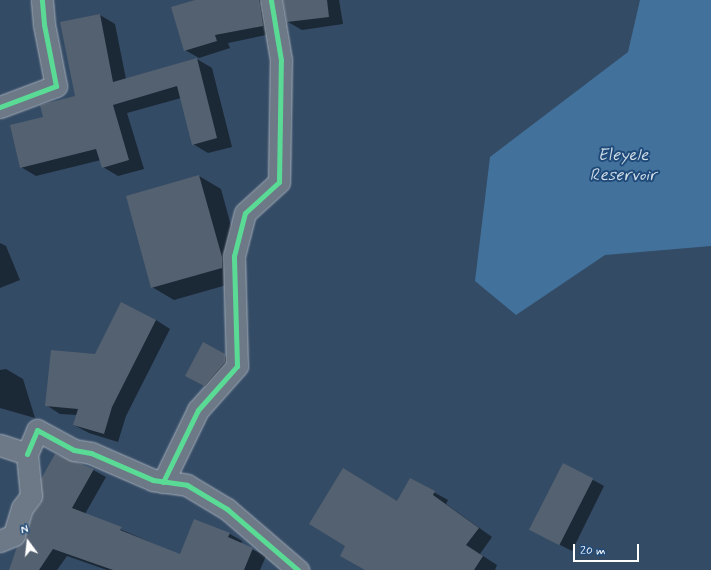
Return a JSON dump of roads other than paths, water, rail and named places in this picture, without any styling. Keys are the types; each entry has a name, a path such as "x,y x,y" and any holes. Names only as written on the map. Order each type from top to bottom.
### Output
{"street":[{"path":"0,107 56,86 42,0"},
{"path":"163,482 198,410 237,366 234,256 245,213 279,182 281,60 271,0"},
{"path":"0,541 14,535 22,508 31,496 27,454 37,430 74,450 90,453 128,470 163,482 187,485 209,496 227,509 298,570"},
{"path":"0,445 27,454"}],"water":[{"name":"Eleyele Reservoir","path":"640,0 711,0 711,246 605,255 516,315 475,281 490,157 628,52"}]}
